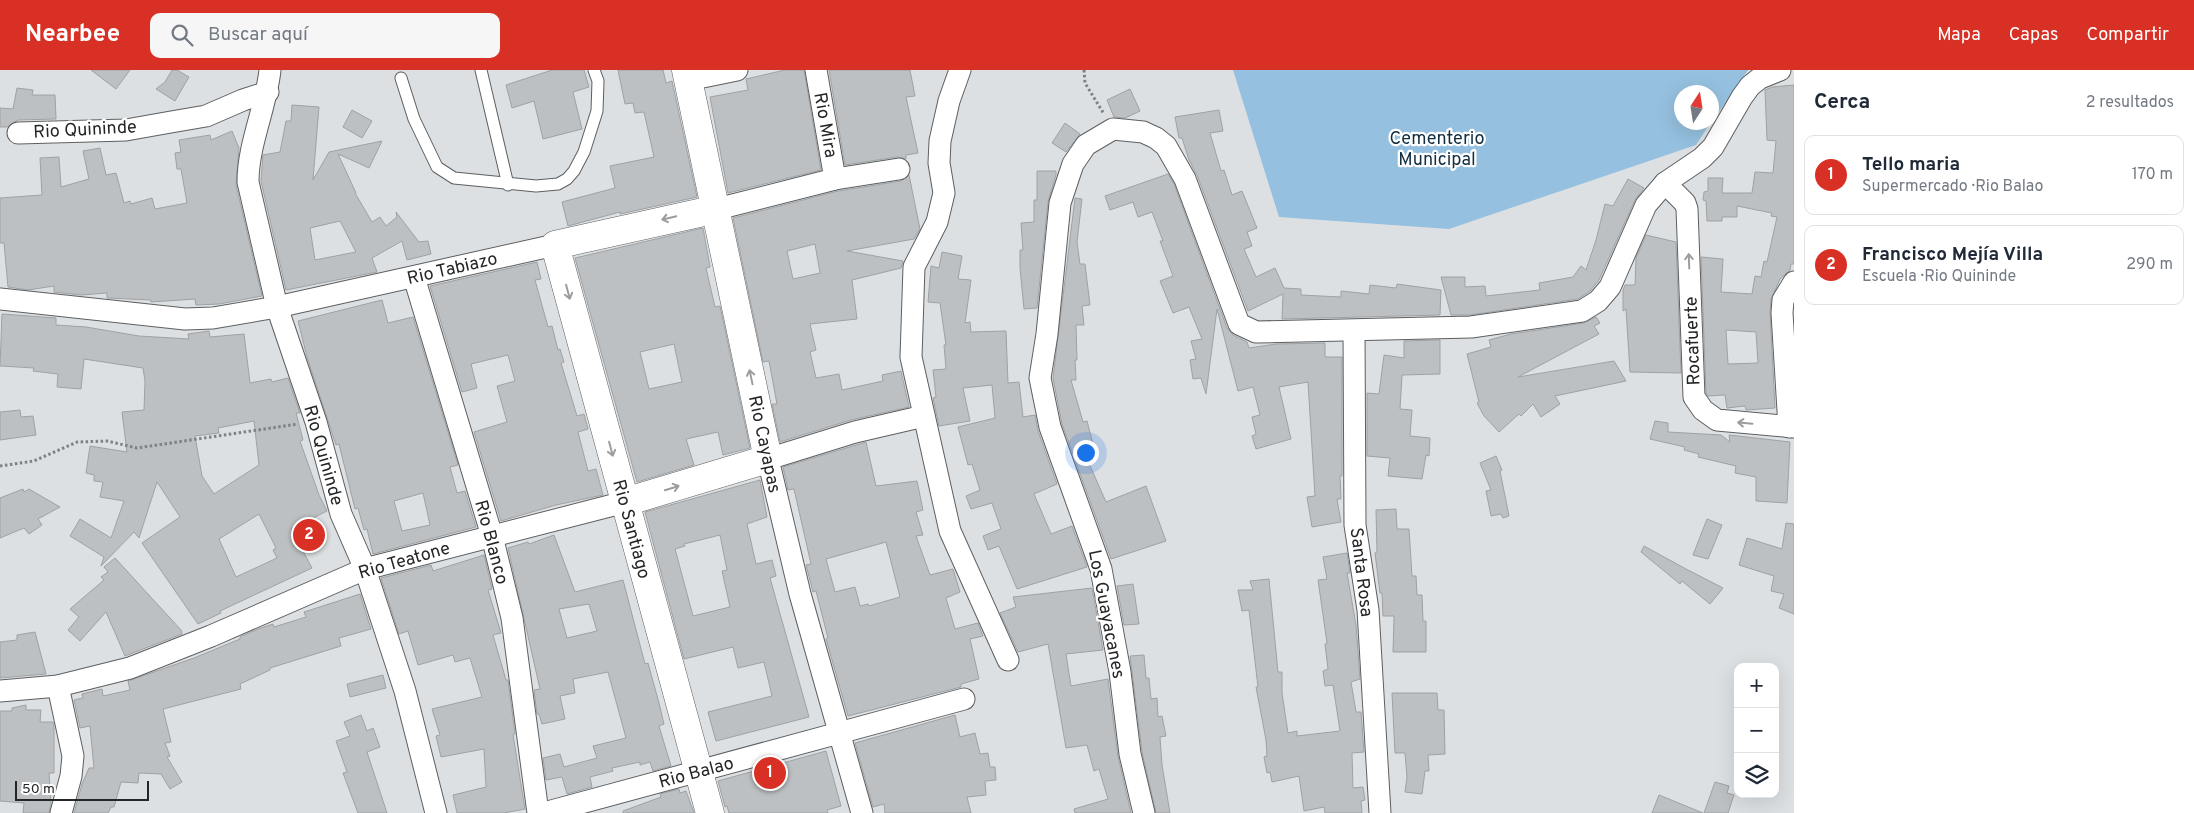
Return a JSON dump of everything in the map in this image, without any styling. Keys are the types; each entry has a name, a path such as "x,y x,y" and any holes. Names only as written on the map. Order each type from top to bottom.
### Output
{"street":[{"name":"Rio Quininde","path":"270,70 268,92 248,163 248,182 277,307 316,422 341,514 365,568 405,691 436,813"},
{"path":"687,75 737,70"},
{"name":"Rio Mira","path":"816,70 835,179"},
{"path":"960,70 949,101 940,140 939,163 944,193 937,222 914,267 911,357 950,531 1008,660"},
{"path":"1113,129 1143,132 1156,138 1166,146 1185,179 1240,324 1256,332 1471,327 1582,312 1598,301 1610,287 1646,205 1666,183 1702,158 1713,147 1750,86 1760,78 1780,70"},
{"name":"Rio Cayapas","path":"687,75 768,459 800,594 862,813"},
{"name":"Rio Quininde","path":"18,133 126,130 206,116 268,92"},
{"name":"Los Guayacanes","path":"1113,129 1086,145 1073,164 1060,202 1047,334 1040,378 1042,396 1050,427 1101,569 1120,672 1130,754 1144,813"},
{"name":"Rio Tabiazo","path":"0,299 185,319 213,318 277,307 414,277 835,179 899,169"},
{"name":"Rocafuerte","path":"1666,183 1685,203 1687,209 1694,397 1703,410 1717,420 1792,427"},
{"name":"Rio Santiago","path":"555,245 710,813"},
{"name":"Rio Blanco","path":"414,277 492,536 512,618 538,813"},
{"path":"1792,427 1782,313 1783,300 1794,282"},
{"name":"Santa Rosa","path":"1354,331 1356,525 1368,610 1380,813"},
{"name":"Rio Teatone","path":"0,691 58,686 130,668 211,636 365,568 625,502 892,422 924,416"},
{"path":"58,686 73,756 71,776 61,813"},
{"name":"Rio Balao","path":"544,813 964,699"}],"lane":[{"path":"481,70 508,185"},
{"path":"401,78 414,119 437,167 454,178 508,185 536,186 558,184 567,179 574,171 584,152 597,111 598,81 594,70"}],"path":[{"path":"1084,70 1085,82 1113,129"},
{"path":"0,466 34,461 77,442 107,441 137,448 316,422"}],"green space":[{"name":"Cementerio Municipal","path":"1233,70 1748,70 1719,112 1719,85 1674,85 1674,130 1706,130 1696,145 1449,229 1279,217"}],"building":[{"path":"91,70 130,70 116,89"},
{"path":"172,70 177,70 189,77 175,101 156,89 165,82"},
{"path":"552,70 584,70 589,87 573,92 582,129 543,139 534,101 512,108 506,85"},
{"path":"618,70 663,70 666,83 672,81 697,197 620,214 620,212 568,226 562,202 615,188 610,166 654,157 644,112 635,113 633,103 625,104"},
{"path":"785,70 804,70 821,170 728,193 710,97 748,90 746,79"},
{"path":"829,70 910,70 915,96 906,97 918,153 906,155 906,159 897,157 845,165"},
{"path":"1794,85 1794,264 1791,264 1790,270 1780,279 1771,299 1770,312 1775,408 1746,410 1745,406 1727,408 1725,395 1708,396 1706,393 1701,257 1723,259 1721,292 1752,294 1755,276 1761,277 1764,261 1767,262 1777,217 1771,216 1772,213 1737,206 1737,217 1722,217 1722,221 1707,221 1706,201 1703,200 1704,192 1708,191 1708,178 1723,178 1722,193 1752,193 1755,172 1773,173 1776,141 1767,140 1765,90 1772,87","holes":["1726,330 1756,332 1758,363 1728,364"]},
{"path":"17,88 33,90 32,95 55,95 56,119 18,120 7,127 0,127 0,108 13,109"},
{"path":"1130,89 1140,111 1125,118 1114,117 1107,100"},
{"path":"292,105 319,107 313,180 329,152 382,141 369,168 338,154 355,193 372,222 380,217 386,226 397,217 396,212 419,242 428,241 431,254 407,260 402,241 372,258 377,272 286,290 261,181 263,155 280,152 286,121 291,121","holes":["340,221 356,252 315,260 310,228"]},
{"path":"352,110 372,121 362,138 343,127"},
{"path":"1219,110 1223,131 1210,133 1221,171 1224,170 1232,195 1242,191 1257,228 1247,232 1252,246 1244,249 1256,277 1275,268 1284,288 1301,289 1301,295 1341,297 1341,291 1369,294 1370,285 1396,288 1397,284 1441,290 1440,315 1282,319 1283,294 1248,311 1197,175 1189,160 1182,138 1179,138 1175,117"},
{"path":"1065,123 1080,134 1066,152 1052,143"},
{"path":"232,131 239,148 236,185 262,296 219,304 196,305 195,299 151,302 151,300 107,298 107,293 81,295 54,292 54,286 28,290 8,287 4,243 0,243 0,198 42,195 40,158 59,157 61,187 89,179 83,151 100,148 106,175 116,173 124,203 130,201 131,204 152,198 155,209 187,203 181,169 177,169 175,153 181,152 179,140 210,135 211,140"},
{"path":"1037,171 1056,171 1056,175 1048,202 1037,308 1024,309 1020,268 1020,250 1023,250 1021,223 1034,222 1034,200 1037,200"},
{"path":"1168,174 1174,184 1227,328 1233,335 1247,342 1249,348 1276,344 1325,343 1325,357 1342,357 1342,476 1340,476 1341,499 1337,499 1341,522 1312,527 1307,497 1315,496 1308,382 1279,387 1291,439 1256,449 1252,436 1256,434 1252,417 1260,415 1253,387 1238,391 1217,309 1206,394 1201,378 1193,379 1190,360 1196,359 1191,341 1202,339 1189,307 1173,313 1160,281 1173,276 1152,212 1138,217 1133,202 1110,210 1105,196"},
{"path":"909,175 920,229 914,239 847,251 903,261 901,268 852,280 857,319 810,324 816,350 810,352 816,378 839,374 842,390 883,381 882,375 901,371 909,407 851,420 780,442 772,404 777,404 769,361 763,362 733,218 838,191 901,181","holes":["815,244 820,273 793,279 787,251"]},
{"path":"1628,179 1644,188 1635,200 1599,280 1590,291 1578,299 1470,315 1451,315 1441,277 1465,277 1465,287 1485,286 1486,296 1540,290 1539,283 1573,277 1581,266 1586,270 1605,204 1613,206"},
{"path":"1075,198 1082,199 1077,242 1080,264 1085,264 1090,305 1082,306 1084,325 1076,325 1076,380 1071,380 1083,422 1087,421 1094,448 1084,452 1106,502 1146,486 1166,541 1111,559 1062,424 1053,378"},
{"path":"703,228 710,267 706,268 715,307 720,306 750,448 723,455 718,432 686,439 694,465 637,482 575,258","holes":["674,344 682,382 649,389 640,352"]},
{"path":"1646,235 1676,242 1681,373 1630,372 1626,309 1623,311 1623,290 1625,285 1635,285 1636,258"},
{"path":"942,252 962,256 958,279 971,280 965,323 970,322 971,332 1006,331 1008,383 1019,382 1023,417 1035,415 1038,431 1057,484 1034,494 1051,534 1072,526 1087,567 1017,589 999,546 988,550 983,536 1001,529 992,503 971,509 966,496 980,490 972,464 968,465 958,427 995,418 992,385 963,388 970,421 939,426 933,398 936,397 933,370 946,369 944,345 946,345 940,303 928,302 931,266 939,268"},
{"path":"537,262 541,279 535,280 548,327 552,326 558,350 560,349 564,362 561,363 577,416 584,414 588,429 578,432 588,471 596,469 603,495 556,505 501,521 474,432 507,422 497,386 515,381 508,355 471,364 477,388 462,392 430,286"},
{"path":"382,300 388,323 413,317 458,465 450,467 457,493 465,491 476,527 373,554 367,529 364,530 358,508 355,509 339,444 336,445 307,357 298,321","holes":["423,493 430,525 402,531 394,501"]},
{"path":"2,314 56,318 56,325 86,327 139,336 189,339 188,334 209,331 210,337 244,334 250,383 271,379 272,382 288,378 300,413 296,413 303,440 300,441 319,495 327,511 291,529 312,568 220,611 221,613 198,624 142,543 180,517 157,482 139,538 134,532 101,566 104,557 70,536 80,519 111,538 124,501 100,497 103,482 94,481 94,475 86,473 90,446 127,452 122,412 144,410 145,381 143,368 84,359 81,389 57,387 58,374 33,371 34,368 0,366","holes":["254,421 259,465 214,494 202,476 195,436 219,433 218,428","259,514 276,548 273,550 277,558 236,577 219,539"]},
{"path":"1596,317 1600,323 1594,326 1599,334 1518,377 1614,361 1626,381 1555,396 1560,404 1541,417 1533,404 1521,416 1519,414 1499,432 1484,416 1477,403 1479,402 1467,354 1491,347 1489,340 1511,334 1584,323"},
{"path":"1440,340 1440,374 1402,375 1400,409 1412,410 1410,436 1430,438 1429,456 1426,455 1422,479 1388,476 1390,458 1367,456 1367,393 1379,394 1384,355 1404,358 1404,341"},
{"path":"20,410 21,417 33,416 36,435 0,440 0,412"},
{"path":"1655,421 1668,423 1668,432 1721,435 1730,442 1729,435 1790,442 1787,503 1756,501 1756,477 1735,473 1736,466 1698,457 1699,454 1684,450 1685,447 1650,439"},
{"path":"866,442 876,486 917,481 923,510 916,512 923,535 916,536 930,575 953,569 960,592 946,598 955,629 978,623 983,636 970,639 979,679 961,684 961,687 848,716 826,639 828,638 816,591 813,592 806,565 811,564 794,489 788,490 783,467","holes":["886,542 900,597 869,606 868,604 860,606 855,587 835,592 826,559"]},
{"path":"1496,456 1502,470 1500,471 1509,516 1503,518 1501,514 1491,516 1486,491 1491,490 1480,463"},
{"path":"760,480 767,517 747,524 756,564 772,560 776,576 770,578 809,717 716,741 708,712 772,696 764,662 738,668 733,647 684,659 645,512","holes":["720,535 727,570 722,571 730,607 693,616 675,549 685,546 684,544"]},
{"path":"23,489 24,492 29,489 60,507 38,519 42,525 29,534 24,528 0,538 0,498"},
{"path":"1396,509 1397,529 1409,529 1412,576 1416,576 1417,595 1422,595 1423,621 1426,621 1426,652 1393,652 1394,616 1383,616 1382,593 1380,593 1375,553 1377,552 1376,510"},
{"path":"1707,519 1722,525 1708,559 1693,555"},
{"path":"1786,523 1794,524 1794,614 1779,608 1784,594 1771,591 1774,576 1739,565 1747,538 1782,549"},
{"path":"554,535 575,592 623,580 645,664 648,663 659,703 664,724 659,726 671,766 653,771 650,762 640,765 640,762 612,768 613,771 590,777 592,787 567,794 562,777 546,780 543,758 560,754 564,767 597,758 593,746 626,738 608,672 573,679 575,693 560,696 565,719 542,724 539,714 537,714 534,690 540,689 508,548 528,542 529,544","holes":["589,604 597,631 567,638 559,609"]},
{"path":"1644,546 1723,588 1710,604 1682,581 1680,584 1641,552"},
{"path":"1347,553 1350,573 1347,573 1356,625 1360,679 1351,682 1356,712 1361,712 1364,752 1352,753 1353,788 1363,787 1365,800 1361,801 1362,813 1325,813 1324,807 1304,811 1299,776 1272,782 1270,772 1267,773 1264,757 1267,756 1266,740 1256,687 1258,687 1249,610 1242,611 1238,590 1253,590 1250,581 1269,579 1278,672 1282,672 1282,693 1288,733 1297,731 1297,736 1340,731 1333,685 1325,686 1323,671 1328,669 1325,644 1327,643 1318,580 1327,579 1323,557"},
{"path":"484,555 492,589 488,590 501,633 493,635 506,680 508,680 515,734 513,735 525,809 504,813 457,813 453,795 486,787 484,749 441,757 436,736 440,735 432,709 482,697 470,658 455,662 453,655 418,665 408,631 399,634 381,578 431,565 433,571"},
{"path":"115,558 181,630 182,634 125,656 106,612 80,641 68,630 79,617 70,609 104,580 101,577 108,572 104,567"},
{"path":"1133,584 1139,624 1124,625 1117,586"},
{"path":"1092,588 1103,650 1066,654 1071,686 1108,679 1118,756 1131,813 1075,813 1074,809 1108,799 1099,769 1094,771 1087,745 1066,748 1048,644 1018,652 1000,613 1016,607 1013,597"},
{"path":"360,594 371,629 339,638 341,646 270,668 270,670 240,684 241,689 163,709 171,742 165,743 170,756 167,757 182,782 170,789 161,774 139,773 138,783 121,782 114,807 111,807 108,813 74,813 82,784 89,768 94,768 90,726 80,728 74,700 83,698 82,694 102,689 103,696 130,690 128,681 194,658 240,639 240,637 258,629 273,624 274,627 306,617 304,612"},
{"path":"35,632 46,674 0,678 0,642 17,640 17,635"},
{"path":"1144,655 1146,678 1149,678 1151,699 1157,698 1158,717 1162,716 1166,736 1160,737 1162,765 1170,813 1156,813 1142,752 1130,656"},
{"path":"383,675 386,688 350,697 347,684"},
{"path":"1392,693 1437,693 1438,710 1444,710 1445,754 1428,755 1429,771 1425,771 1422,794 1405,792 1407,777 1405,753 1395,753"},
{"path":"26,705 26,710 41,710 40,722 53,722 54,773 49,773 51,803 49,813 23,813 24,803 0,801 0,711 12,711 12,708"},
{"path":"361,715 367,731 373,728 380,747 367,752 387,813 358,813 343,773 347,772 336,741 350,736 344,722"},
{"path":"955,715 960,737 975,733 980,754 988,753 990,767 995,767 996,780 985,781 986,795 967,797 971,813 885,813 884,804 873,807 855,743"},
{"path":"826,751 841,806 827,810 828,813 729,813 727,806 725,807 718,781"},
{"path":"1715,782 1729,786 1727,793 1734,795 1728,813 1704,813"},
{"path":"679,789 680,793 686,791 694,813 623,813 623,811 661,797 660,794"},
{"path":"1659,795 1703,813 1652,813"}],"place":[{"name":"Francisco Mejía Villa","path":"309,535"},
{"name":"Tello maria","path":"770,773"}]}
